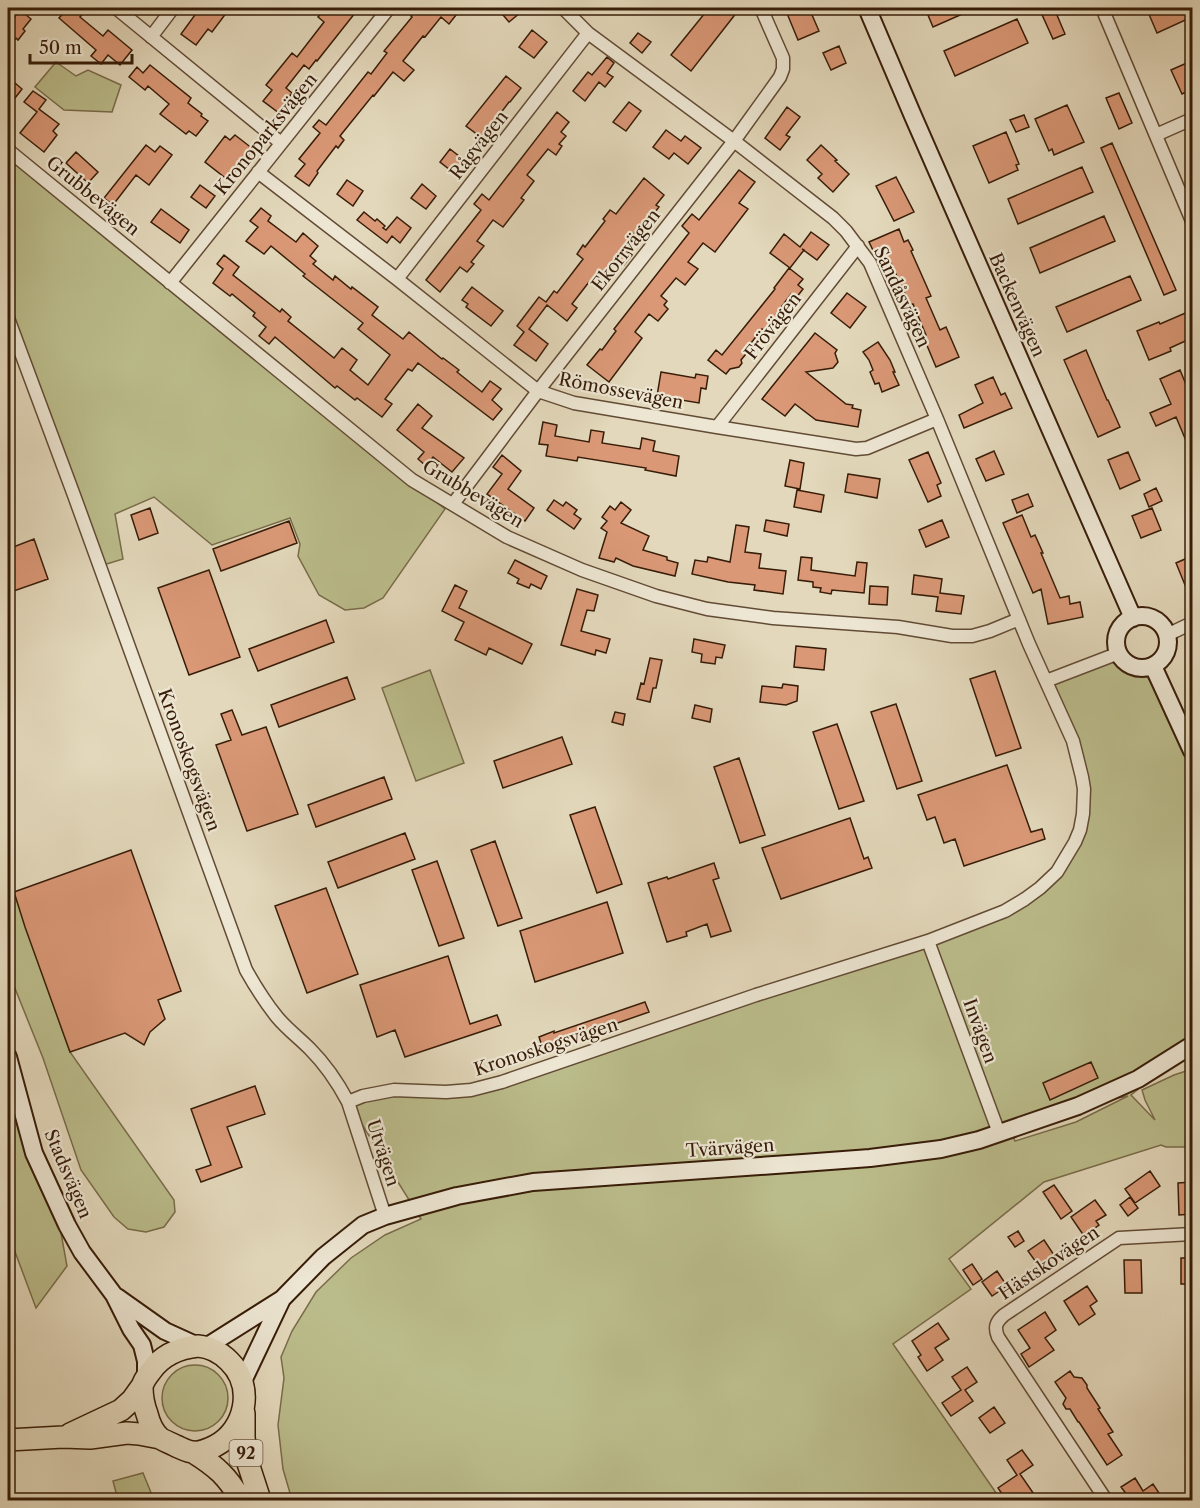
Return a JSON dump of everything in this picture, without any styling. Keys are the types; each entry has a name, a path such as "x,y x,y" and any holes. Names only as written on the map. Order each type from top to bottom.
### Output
{"highway":[{"path":"202,1346 220,1353 234,1365 243,1381"},
{"name":"92","path":"63,1437 121,1410 132,1400 156,1364 169,1354 180,1349 202,1346"},
{"name":"92","path":"243,1381 246,1456 260,1500"},
{"path":"144,1382 145,1407 149,1422 160,1438"},
{"name":"92","path":"193,1452 207,1450 221,1443 231,1434 242,1418 245,1403"},
{"name":"92","path":"8,1440 90,1438 127,1433 160,1438 193,1452 213,1464 230,1481 241,1500"}],"street":[{"path":"116,8 282,143"},
{"path":"151,37 173,8"},
{"name":"Kronoparksvägen","path":"170,283 389,8"},
{"name":"Sandåsvägen","path":"563,8 588,33 833,218 858,246 870,263 1046,681"},
{"name":"Ekorrvägen","path":"453,504 774,86 783,69 783,58 761,8"},
{"name":"Backenvägen","path":"867,8 1133,618"},
{"path":"1102,8 1192,221"},
{"name":"Rågvägen","path":"397,279 588,33"},
{"path":"1156,135 1192,119"},
{"name":"Grubbevägen","path":"8,150 412,480 507,537 582,570 656,596 707,609 773,618 898,627 951,636 972,636 1019,619"},
{"name":"Römossevägen","path":"258,172 538,391 574,403 861,449 937,419"},
{"name":"Frövägen","path":"717,427 858,246"},
{"name":"Kronoskogsvägen","path":"8,318 246,970 259,993 277,1017 312,1050 339,1085 348,1102 363,1096 394,1090 447,1092 471,1090 502,1082 756,995 928,941 1005,910 1025,899 1057,872 1075,842 1083,814 1084,789 1073,741 1046,681"},
{"path":"1143,616 1154,619 1162,625 1167,635 1166,653 1161,661 1153,666 1136,667 1125,662 1119,653 1118,633 1127,621 1133,618 1143,616"},
{"path":"1167,635 1192,623"},
{"path":"1046,681 1119,653"},
{"path":"1153,666 1192,751"},
{"name":"Invägen","path":"928,941 999,1133"},
{"name":"Tvärvägen","path":"202,1346 282,1299 331,1250 363,1225 385,1216 457,1196 533,1182 870,1158 941,1149 999,1133 1078,1106 1138,1079 1192,1045"},
{"name":"Stadsvägen","path":"8,1057 34,1153 82,1252 114,1295 142,1345 146,1362 144,1382"},
{"name":"Utvägen","path":"348,1102 385,1216"},
{"name":"Hästskovägen","path":"1106,1500 998,1337 995,1331 996,1324 1004,1315 1119,1238 1192,1234"},
{"name":"Stadsvägen","path":"114,1295 165,1331 202,1346"},
{"name":"Tvärvägen","path":"243,1381 282,1299"}],"green space":[{"path":"56,62 76,76 88,70 121,85 112,112 64,110 35,87"},
{"path":"8,151 445,509 383,598 364,608 345,610 319,595 298,556 300,544 290,518 212,545 154,497 115,514 123,559 100,566 8,318"},
{"path":"1119,653 1134,666 1153,666 1192,751 1192,1046 1131,1095 1155,1120 1142,1090 1192,1069 1192,1147 1161,1145 1044,1182 949,1259 971,1289 893,1344 1001,1500 292,1500 283,1469 278,1425 284,1378 281,1357 292,1331 316,1292 351,1258 385,1235 421,1219 348,1102 363,1096 471,1090 928,941 1040,888 1075,842 1084,789 1046,681","holes":["1128,1096 1076,1122 1015,1141 1010,1129 1078,1106"]},
{"path":"430,670 464,763 416,781 382,688"},
{"path":"8,875 70,1052 174,1200 175,1212 164,1227 146,1232 128,1229 114,1217 81,1170 43,1058 8,971"},
{"path":"8,1057 48,1199 61,1233 67,1266 36,1308 8,1233"},
{"path":"189,1365 201,1365 219,1374 226,1385 228,1398 226,1411 219,1422 208,1429 189,1431 176,1426 167,1417 162,1404 162,1392 167,1379 176,1370"},
{"path":"143,1473 154,1500 118,1500 113,1481"}],"building":[{"path":"68,8 87,8 80,17 103,36 108,30 132,50 120,65 108,55 101,64 91,56 96,50 59,18"},
{"path":"200,8 230,8 212,32 208,29 196,45 181,34"},
{"path":"326,8 359,8 317,61 309,69 304,65 286,88 292,93 279,113 263,101 272,90 266,85 292,53 297,57 324,22 318,17"},
{"path":"418,8 448,8 456,15 449,24 441,17 425,37 423,36 403,61 414,70 404,81 393,72 340,136 344,140 338,148 336,146 309,186 295,176 305,164 299,159 320,133 313,127 319,120 326,125 368,72 371,74 387,53 384,51"},
{"path":"497,8 526,8 509,22"},
{"path":"709,8 732,8 737,12 691,71 671,55"},
{"path":"793,8 809,8 819,31 798,40 786,11"},
{"path":"925,8 976,8 933,27"},
{"path":"1039,8 1054,8 1065,34 1053,39"},
{"path":"1159,8 1192,8 1192,17 1157,33 1148,12"},
{"path":"20,10 31,19 18,40 16,38 8,48 8,25"},
{"path":"1017,19 1028,43 955,76 944,51"},
{"path":"532,30 547,42 534,58 519,47"},
{"path":"638,33 651,42 642,53 630,43"},
{"path":"839,46 846,63 831,70 823,53"},
{"path":"607,57 614,63 607,73 613,77 605,87 599,82 585,101 573,91 588,72 592,75"},
{"path":"1189,62 1192,70 1192,89 1182,94 1171,70"},
{"path":"150,65 191,98 188,103 208,121 196,136 189,131 186,134 160,114 169,104 148,86 145,90 129,77 137,67 143,73"},
{"path":"506,76 521,88 482,138 466,126"},
{"path":"8,77 22,89 8,107"},
{"path":"33,91 46,100 39,109 59,124 53,131 57,135 44,152 20,133 37,112 24,102"},
{"path":"1119,93 1132,123 1119,129 1106,98"},
{"path":"629,102 641,111 626,131 613,122"},
{"path":"1067,105 1084,142 1054,155 1052,149 1049,151 1035,119"},
{"path":"787,107 800,117 786,135 790,137 780,150 765,138"},
{"path":"557,112 569,122 561,132 566,136 559,144 562,146 556,155 548,149 527,175 534,181 521,198 524,200 503,227 493,220 477,241 484,246 471,262 474,264 467,272 460,267 440,292 426,280 481,210 474,204 482,194 489,200"},
{"path":"1024,115 1029,127 1016,132 1010,120"},
{"path":"666,130 681,141 685,136 701,148 688,164 674,153 669,159 653,147"},
{"path":"1006,132 1019,164 1016,165 1018,170 989,183 973,146"},
{"path":"235,135 253,149 228,180 205,162 225,136 230,140"},
{"path":"1112,143 1176,290 1164,295 1101,148"},
{"path":"146,145 155,152 160,146 172,155 149,185 136,175 113,205 104,198"},
{"path":"821,145 849,174 833,192 818,178 822,174 807,160"},
{"path":"450,149 464,160 454,173 440,162"},
{"path":"76,152 98,172 88,183 66,163"},
{"path":"1082,167 1093,192 1018,224 1008,199"},
{"path":"739,170 755,182 739,203 748,209 715,252 703,243 688,262 698,269 685,285 676,278 661,296 667,301 664,305 668,309 658,321 649,314 635,332 642,338 609,382 587,365 600,349 602,350 616,331 614,329 689,233 682,226 692,214 699,220"},
{"path":"896,177 914,212 894,221 876,186"},
{"path":"644,178 664,195 656,205 659,207 652,216 657,220 650,229 642,223 623,248 632,255 624,265 615,258 594,285 589,282 572,304 577,308 567,321 547,305 529,329 548,344 536,361 514,345 524,332 517,326 539,297 546,302 554,291 557,293 583,259 577,254 583,245 585,247 605,221 603,219 610,210 616,214"},
{"path":"347,180 363,191 353,206 337,194"},
{"path":"422,184 436,196 426,209 411,198"},
{"path":"200,185 215,196 206,208 191,197"},
{"path":"261,208 271,216 268,221 296,242 303,233 318,246 310,256 316,261 313,264 333,280 335,276 351,289 352,287 378,307 372,315 403,339 409,332 459,370 457,372 482,392 490,381 501,389 492,400 502,409 493,420 418,363 412,371 408,369 385,399 392,404 382,417 357,398 355,400 337,386 335,388 275,337 269,344 259,336 266,327 253,316 255,313 232,294 230,296 213,283 223,269 217,264 224,255 239,267 233,275 280,312 282,309 291,317 288,321 334,358 342,348 357,360 350,370 368,385 390,355 358,329 363,323 303,276 305,274 271,246 264,254 246,241 258,227 250,221"},
{"path":"161,209 189,230 180,243 151,222"},
{"path":"364,212 375,221 377,219 386,230 397,217 411,228 400,243 392,236 387,243 357,220"},
{"path":"1104,216 1115,241 1040,273 1030,248"},
{"path":"899,229 904,242 908,240 913,250 911,251 931,296 926,298 940,330 946,327 959,357 936,367 913,304 910,305 891,263 881,267 869,242"},
{"path":"811,232 829,245 817,260 804,250 790,268 770,253 784,234 800,247"},
{"path":"789,268 803,279 798,285 803,289 796,298 791,294 776,314 779,316 772,325 770,323 764,330 762,329 748,347 750,349 741,360 739,367 730,369 726,374 708,360 716,350 722,355"},
{"path":"1130,276 1141,300 1067,332 1056,307"},
{"path":"472,287 503,311 491,326 466,307 468,304 462,300"},
{"path":"847,293 866,307 850,328 831,313"},
{"path":"1190,311 1192,338 1170,348 1171,351 1149,360 1137,331"},
{"path":"815,333 837,350 835,353 838,362 833,368 806,372 846,404 861,410 858,427 816,420 795,404 785,416 762,399"},
{"path":"878,342 890,360 899,385 882,392 879,383 875,384 870,372 873,370 863,352"},
{"path":"1086,350 1120,427 1098,437 1064,360"},
{"path":"1180,370 1192,399 1192,455 1176,417 1156,426 1150,413 1171,404 1160,379"},
{"path":"661,372 695,378 696,374 708,376 706,389 701,388 699,403 657,396"},
{"path":"993,377 1001,395 1005,393 1012,408 964,428 959,415 983,403 975,385"},
{"path":"418,404 432,416 422,428 464,458 452,472 433,457 426,466 418,459 424,452 397,430"},
{"path":"543,422 557,425 555,436 589,442 591,430 604,432 602,443 640,449 642,438 655,441 653,451 679,456 676,476 645,470 646,468 578,457 577,461 546,456 548,445 539,444"},
{"path":"994,451 1004,474 986,481 976,459"},
{"path":"928,452 941,483 937,485 941,496 928,502 909,460"},
{"path":"1128,452 1140,480 1120,489 1108,460"},
{"path":"502,455 521,471 508,489 534,508 525,521 487,494 502,474 493,467"},
{"path":"790,460 804,463 800,489 785,486"},
{"path":"848,474 880,479 877,498 845,492"},
{"path":"1156,488 1162,501 1149,507 1144,494"},
{"path":"797,490 824,495 821,512 794,507"},
{"path":"1028,494 1033,506 1017,513 1012,500"},
{"path":"554,500 563,506 566,502 577,510 574,514 581,519 574,529 547,510"},
{"path":"621,502 631,510 621,523 649,536 643,550 678,563 675,576 633,566 616,558 614,562 599,558 607,532 601,528 607,521 602,517 610,506 615,510"},
{"path":"150,508 158,533 139,540 131,515"},
{"path":"1152,508 1161,530 1141,538 1132,516"},
{"path":"1022,515 1031,537 1035,535 1060,598 1069,596 1070,604 1080,602 1083,617 1048,624 1041,589 1033,593 1003,523"},
{"path":"766,520 789,524 787,536 764,531"},
{"path":"942,520 949,537 926,547 919,530"},
{"path":"289,521 297,543 221,571 213,549"},
{"path":"736,525 749,527 745,552 761,554 759,568 786,571 783,594 754,590 755,585 692,574 695,560 707,562 708,557 730,562"},
{"path":"34,539 48,579 8,593 8,549"},
{"path":"1192,556 1192,602 1176,563"},
{"path":"801,557 812,558 811,570 855,576 857,562 867,563 864,593 832,590 831,594 820,592 821,588 813,587 813,582 798,580"},
{"path":"515,560 547,576 541,589 531,584 529,588 517,583 519,579 508,573"},
{"path":"209,570 240,657 189,675 158,588"},
{"path":"914,575 942,579 940,593 964,596 961,614 936,611 938,597 912,594"},
{"path":"455,585 467,591 459,608 532,644 522,664 489,648 486,655 455,640 464,622 442,611"},
{"path":"870,586 888,587 887,605 869,604"},
{"path":"577,589 598,595 594,611 587,610 581,631 610,639 606,653 596,650 595,655 561,645"},
{"path":"326,620 334,642 258,671 249,649"},
{"path":"694,639 725,645 722,658 716,657 715,664 701,662 702,654 692,652"},
{"path":"796,646 826,649 824,670 794,667"},
{"path":"650,658 662,660 656,688 653,688 650,702 637,699 641,683 644,684"},
{"path":"995,671 1021,748 996,756 970,679"},
{"path":"347,677 355,699 279,727 271,705"},
{"path":"783,684 798,686 797,701 786,705 760,702 762,686 782,688"},
{"path":"896,704 922,781 897,789 871,712"},
{"path":"695,705 712,709 710,722 692,718"},
{"path":"232,710 242,735 266,727 298,814 247,831 216,745 231,740 221,714"},
{"path":"615,712 625,714 623,725 612,722"},
{"path":"837,724 864,801 839,809 813,732"},
{"path":"562,737 572,764 503,788 494,761"},
{"path":"739,758 765,835 740,843 714,767"},
{"path":"1007,765 1031,832 1042,829 1045,839 964,866 955,839 944,843 935,817 927,820 918,795"},
{"path":"384,777 392,799 316,827 308,805"},
{"path":"595,807 622,884 597,893 570,815"},
{"path":"850,818 864,859 868,857 872,868 781,899 762,848"},
{"path":"405,833 415,859 338,888 328,862"},
{"path":"495,841 522,918 498,926 471,850"},
{"path":"131,850 181,991 158,1000 165,1019 150,1032 144,1045 125,1033 70,1052 14,892"},
{"path":"437,861 464,938 439,946 412,870"},
{"path":"714,863 719,878 713,880 731,931 711,937 707,924 686,932 687,936 667,942 648,883 667,877 668,879"},
{"path":"326,888 358,974 307,993 275,906"},
{"path":"607,902 623,953 535,982 520,931"},
{"path":"448,956 470,1024 497,1015 501,1025 405,1057 395,1030 377,1037 360,985"},
{"path":"645,1002 649,1012 543,1049 539,1037"},
{"path":"1091,1062 1098,1078 1050,1100 1043,1083"},
{"path":"255,1086 265,1114 227,1127 242,1167 201,1182 196,1170 211,1165 191,1109"},
{"path":"1150,1171 1160,1186 1135,1203 1125,1189"},
{"path":"1192,1182 1192,1214 1179,1215 1178,1183"},
{"path":"1054,1185 1072,1211 1061,1219 1043,1192"},
{"path":"1130,1197 1138,1208 1128,1216 1120,1205"},
{"path":"1095,1200 1106,1215 1096,1221 1099,1225 1084,1236 1071,1217"},
{"path":"1018,1231 1024,1241 1015,1247 1008,1237"},
{"path":"1044,1240 1054,1255 1038,1265 1028,1251"},
{"path":"1181,1258 1192,1258 1192,1284 1181,1284"},
{"path":"1124,1260 1141,1260 1142,1293 1125,1293"},
{"path":"972,1264 982,1279 973,1285 963,1270"},
{"path":"997,1271 1007,1286 992,1296 982,1282"},
{"path":"1087,1286 1097,1301 1090,1306 1095,1314 1079,1325 1064,1301"},
{"path":"1045,1312 1056,1330 1045,1338 1054,1350 1029,1367 1021,1354 1030,1348 1018,1330"},
{"path":"938,1323 949,1339 935,1348 943,1360 927,1371 912,1341"},
{"path":"967,1367 977,1382 965,1390 973,1401 951,1416 942,1403 961,1390 952,1377"},
{"path":"1070,1371 1074,1377 1082,1378 1087,1385 1100,1408 1098,1409 1113,1432 1108,1434 1122,1455 1107,1465 1070,1409 1066,1409 1063,1404 1066,1398 1055,1382"},
{"path":"994,1407 1005,1423 990,1433 979,1418"},
{"path":"1022,1450 1033,1465 1020,1474 1038,1500 1006,1500 998,1488 1017,1475 1007,1460"},
{"path":"1135,1478 1143,1491 1153,1484 1159,1493 1150,1500 1128,1500 1130,1499 1121,1487"}]}
